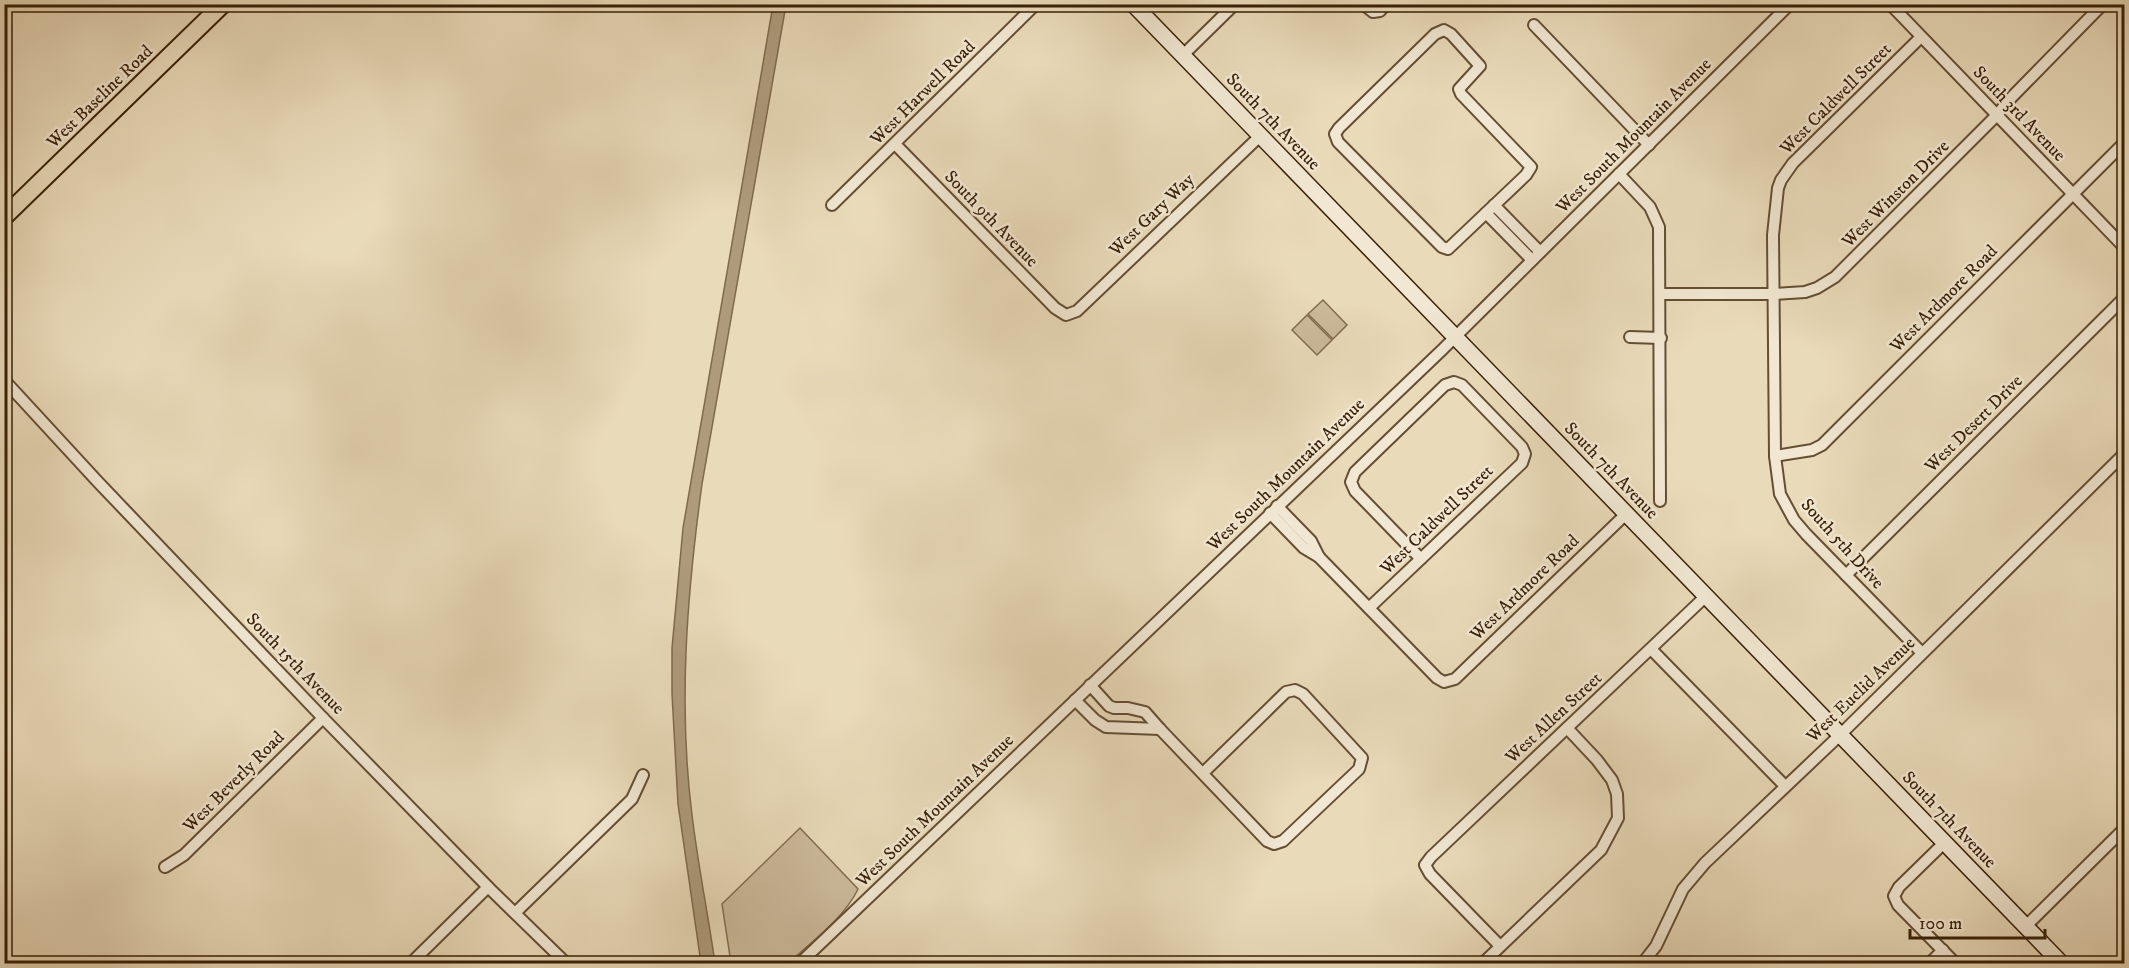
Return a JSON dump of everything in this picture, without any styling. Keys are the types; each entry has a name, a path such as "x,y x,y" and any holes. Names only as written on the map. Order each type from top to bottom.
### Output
{"main road":[{"name":"West Baseline Road","path":"4,217 223,4"}],"street":[{"name":"West Harwell Road","path":"832,205 1036,4"},
{"name":"South 7th Avenue","path":"1133,4 1454,338 2062,963"},
{"path":"1182,56 1235,4"},
{"path":"1363,4 1373,12 1380,11 1386,4"},
{"name":"West South Mountain Avenue","path":"799,963 1454,338 1790,4"},
{"name":"South 3rd Avenue","path":"1890,4 2124,247"},
{"name":"West Winston Drive","path":"1661,294 1805,292 1835,277 1997,115 2007,101 2103,4"},
{"path":"1534,25 1649,145"},
{"path":"1444,30 1480,66 1463,83 1459,89 1461,94 1531,167 1526,175 1490,209 1448,249 1442,246 1338,142 1335,134 1435,34 1444,30"},
{"name":"West Caldwell Street","path":"1774,294 1773,235 1781,180 1793,163 1921,37"},
{"name":"West Gary Way","path":"1066,315 1077,311 1260,136"},
{"name":"West Ardmore Road","path":"1775,456 1812,450 1822,445 2124,143"},
{"name":"South 9th Avenue","path":"895,144 1055,308 1066,315"},
{"path":"1619,174 1650,207 1658,222 1661,294 1660,501"},
{"path":"1490,209 1512,224 1536,256"},
{"path":"1490,209 1504,232 1536,256"},
{"path":"1504,232 1512,224"},
{"name":"South 5th Drive","path":"1774,294 1775,456 1778,486 1786,508 1806,534 1923,653"},
{"name":"West Desert Drive","path":"1846,574 2124,298"},
{"path":"1630,337 1661,338"},
{"name":"South 15th Avenue","path":"4,380 323,717 488,887 567,963"},
{"name":"West Caldwell Street","path":"1369,608 1421,559 1522,463 1525,454 1522,447 1462,385 1454,382 1445,385 1355,472 1351,482 1355,492 1421,559"},
{"name":"West Euclid Avenue","path":"1642,963 1656,946 1683,890 1692,877 1840,735 2124,454"},
{"path":"1273,509 1301,538 1311,541 1319,557 1369,608"},
{"name":"West Ardmore Road","path":"1369,608 1437,678 1444,682 1455,679 1626,514"},
{"name":"West Allen Street","path":"1500,946 1430,874 1425,865 1706,596"},
{"path":"1651,649 1785,786"},
{"path":"1090,685 1109,706 1145,712 1267,841 1274,844 1283,841 1359,769 1362,762 1360,755 1303,694 1295,690 1286,692 1203,773"},
{"path":"1075,700 1100,725 1110,728 1160,729"},
{"path":"1110,728 1114,708"},
{"name":"West Beverly Road","path":"165,867 184,855 323,717"},
{"path":"1482,963 1601,850 1618,818 1617,794 1612,780 1567,728"},
{"path":"515,914 632,799 643,775"},
{"path":"2025,927 2124,829"},
{"path":"1944,843 1899,887 1894,896 1898,904 1956,963"},
{"path":"410,963 488,887"},
{"path":"1929,963 1943,950"}],"shaded area":[{"path":"773,5 786,5 702,484 692,567 685,690 688,773 694,834 715,963 701,963 678,804 672,648 683,528"},
{"path":"1323,300 1347,325 1333,339 1308,314"},
{"path":"1307,315 1332,340 1317,355 1292,330"},
{"path":"800,828 858,889 845,910 788,963 731,963 722,904"}]}
